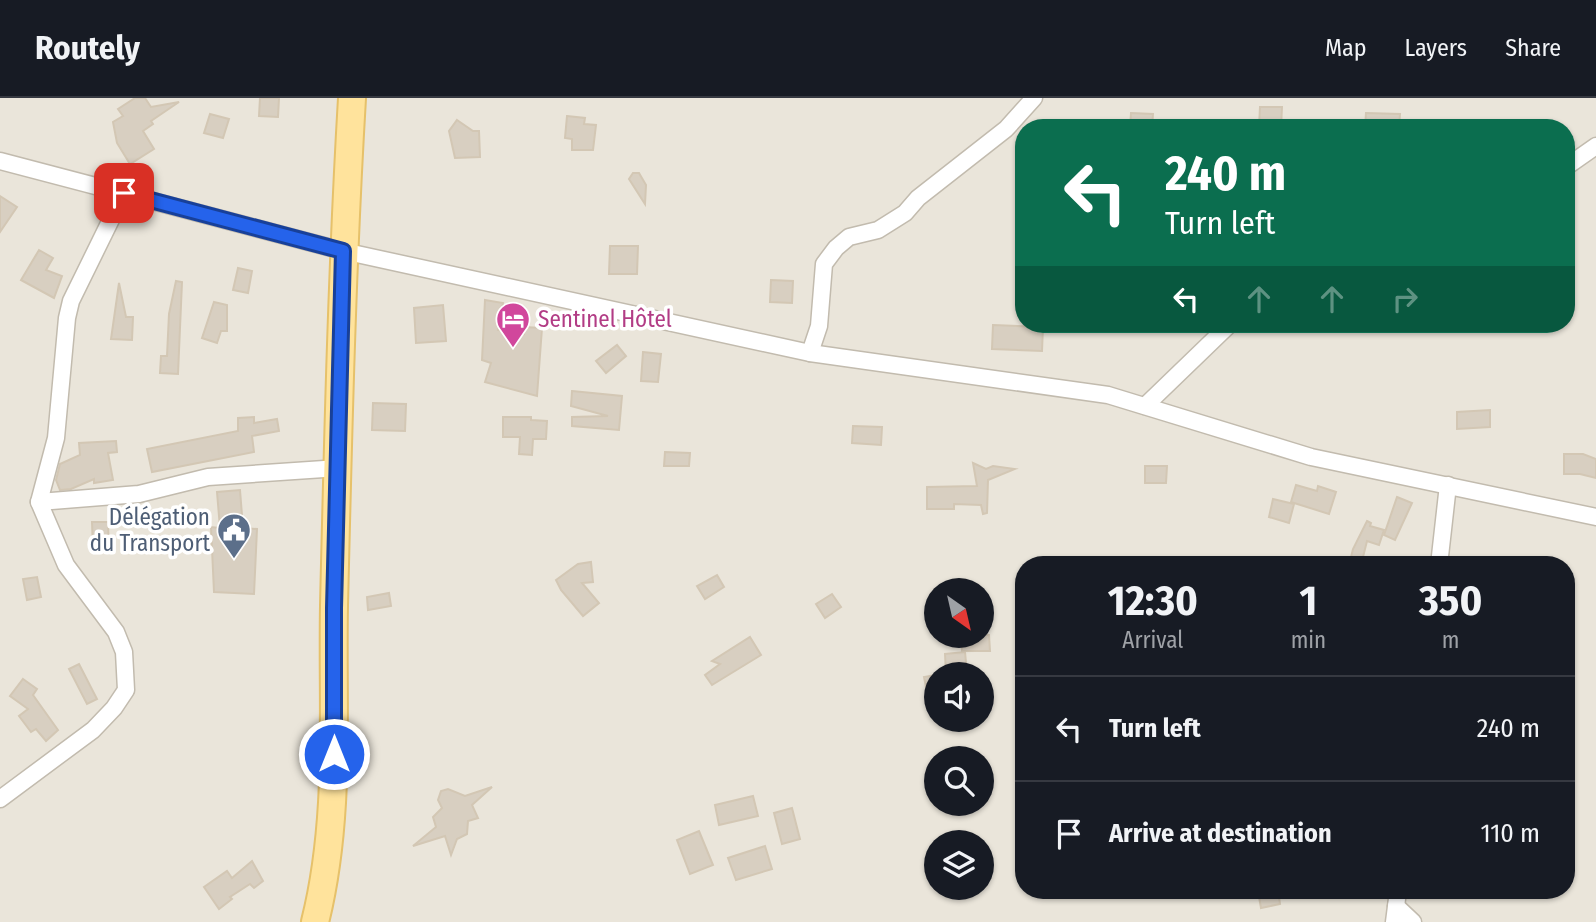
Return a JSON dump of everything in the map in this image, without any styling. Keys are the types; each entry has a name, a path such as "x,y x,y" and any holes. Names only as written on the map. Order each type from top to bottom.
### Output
{"main road":[{"path":"315,922 326,879 334,778 334,608 343,251 352,98"}],"street":[{"path":"1016,119 1034,98"},
{"path":"810,353 818,326 824,264 836,248 849,237 878,230 905,213 918,198 1006,130 1015,120"},
{"path":"1575,161 1596,146"},
{"path":"0,160 343,251 810,353 1108,395 1311,457 1596,517"},
{"path":"0,799 93,730 114,708 126,690 124,652 116,632 66,565 39,502 56,438 67,318 71,301 124,193"},
{"path":"1145,406 1221,333"},
{"path":"39,502 139,494 208,477 339,468"},
{"path":"1440,556 1448,485"},
{"path":"1396,906 1413,922"}],"shaded area":[{"path":"0,98 1596,98 1596,922 0,922"}],"building":[{"path":"135,98 145,98 151,107 179,102 151,121 153,124 143,131 154,149 130,164 117,143 113,122 123,116 118,109"},
{"path":"260,98 279,98 278,117 259,116"},
{"path":"1260,107 1282,107 1281,119 1259,119"},
{"path":"1131,113 1153,114 1153,119 1131,119"},
{"path":"1366,113 1400,114 1400,119 1366,119"},
{"path":"210,114 229,119 223,138 204,133"},
{"path":"567,116 585,118 584,124 596,125 593,150 572,150 572,139 565,138"},
{"path":"457,120 473,131 479,131 480,157 455,158 449,131"},
{"path":"633,173 639,173 646,185 645,204 629,179"},
{"path":"0,196 17,207 0,232"},
{"path":"610,246 638,246 637,274 609,274"},
{"path":"39,250 53,258 46,270 62,276 54,298 21,280"},
{"path":"238,268 252,271 248,293 233,290"},
{"path":"771,280 793,281 792,303 770,302"},
{"path":"176,281 182,282 178,374 160,373 161,356 167,356 169,314"},
{"path":"119,283 126,317 133,317 132,340 111,339"},
{"path":"485,300 503,303 498,330 524,334 524,327 542,328 537,396 485,382 491,363 482,360"},
{"path":"214,302 227,305 227,331 221,331 217,343 202,338"},
{"path":"443,305 446,341 416,343 414,308"},
{"path":"993,325 1015,326 1015,333 1043,333 1042,351 992,349"},
{"path":"617,345 626,356 606,373 596,361"},
{"path":"643,352 661,354 658,382 641,381"},
{"path":"572,391 622,396 619,430 572,426 572,417 608,416 571,406"},
{"path":"373,403 406,404 405,431 372,430"},
{"path":"1490,410 1490,427 1457,429 1457,412"},
{"path":"254,417 254,423 277,419 279,431 252,436 254,452 152,472 147,449 238,431 238,418"},
{"path":"503,417 531,417 531,420 547,421 546,439 533,439 532,455 519,454 520,437 503,437"},
{"path":"853,426 882,427 881,445 852,443"},
{"path":"116,441 117,452 108,453 113,480 94,483 94,479 71,489 60,490 56,480 60,464 80,455 79,443"},
{"path":"665,452 690,453 689,466 664,466"},
{"path":"1564,454 1583,454 1596,459 1596,478 1564,474"},
{"path":"973,463 986,469 993,466 1015,469 988,480 987,513 983,514 981,505 954,504 954,509 927,509 927,487 977,486"},
{"path":"1145,466 1167,466 1166,483 1145,483"},
{"path":"1296,485 1317,491 1318,486 1336,492 1329,514 1291,502"},
{"name":"Délégation du Transport","path":"240,490 243,528 257,529 254,594 214,592 211,527 220,528 217,492"},
{"path":"1397,497 1412,503 1395,540 1384,535"},
{"path":"1273,499 1294,504 1289,523 1269,517"},
{"path":"1367,521 1371,523 1370,526 1384,530 1379,545 1367,541 1363,556 1351,556"},
{"path":"92,522 108,522 109,549 93,549"},
{"path":"591,562 593,582 582,583 599,603 583,616 556,580 578,564"},
{"path":"717,575 724,587 705,599 697,586"},
{"path":"37,577 41,597 27,600 23,579"},
{"path":"389,593 391,606 368,610 367,597"},
{"path":"832,594 841,607 825,618 816,604"},
{"path":"750,637 761,655 712,685 705,675 720,664 712,661"},
{"path":"962,648 990,648 990,651 962,651"},
{"path":"965,652 966,662 945,662 945,654"},
{"path":"79,664 97,699 87,704 69,669"},
{"path":"23,679 37,689 33,695 58,730 46,741 36,729 31,732 19,716 28,709 10,696"},
{"path":"492,787 472,805 478,818 468,821 467,834 457,839 451,855 445,836 413,846 436,827 433,817 442,808 438,800 441,791 448,789 465,796"},
{"path":"753,796 758,816 719,825 715,805"},
{"path":"792,808 800,839 782,844 774,813"},
{"path":"699,831 713,865 690,874 677,840"},
{"path":"765,846 772,869 736,880 728,858"},
{"path":"252,861 263,881 254,888 250,884 230,897 232,899 219,909 204,887 227,871 232,878"},
{"path":"1259,899 1279,899 1280,904 1261,908"}],"place":[{"name":"Sentinel Hôtel","path":"513,349"},
{"name":"Délégation du Transport","path":"234,560"}],"route":[{"path":"124,193 343,251 334,608 334,754"}]}
